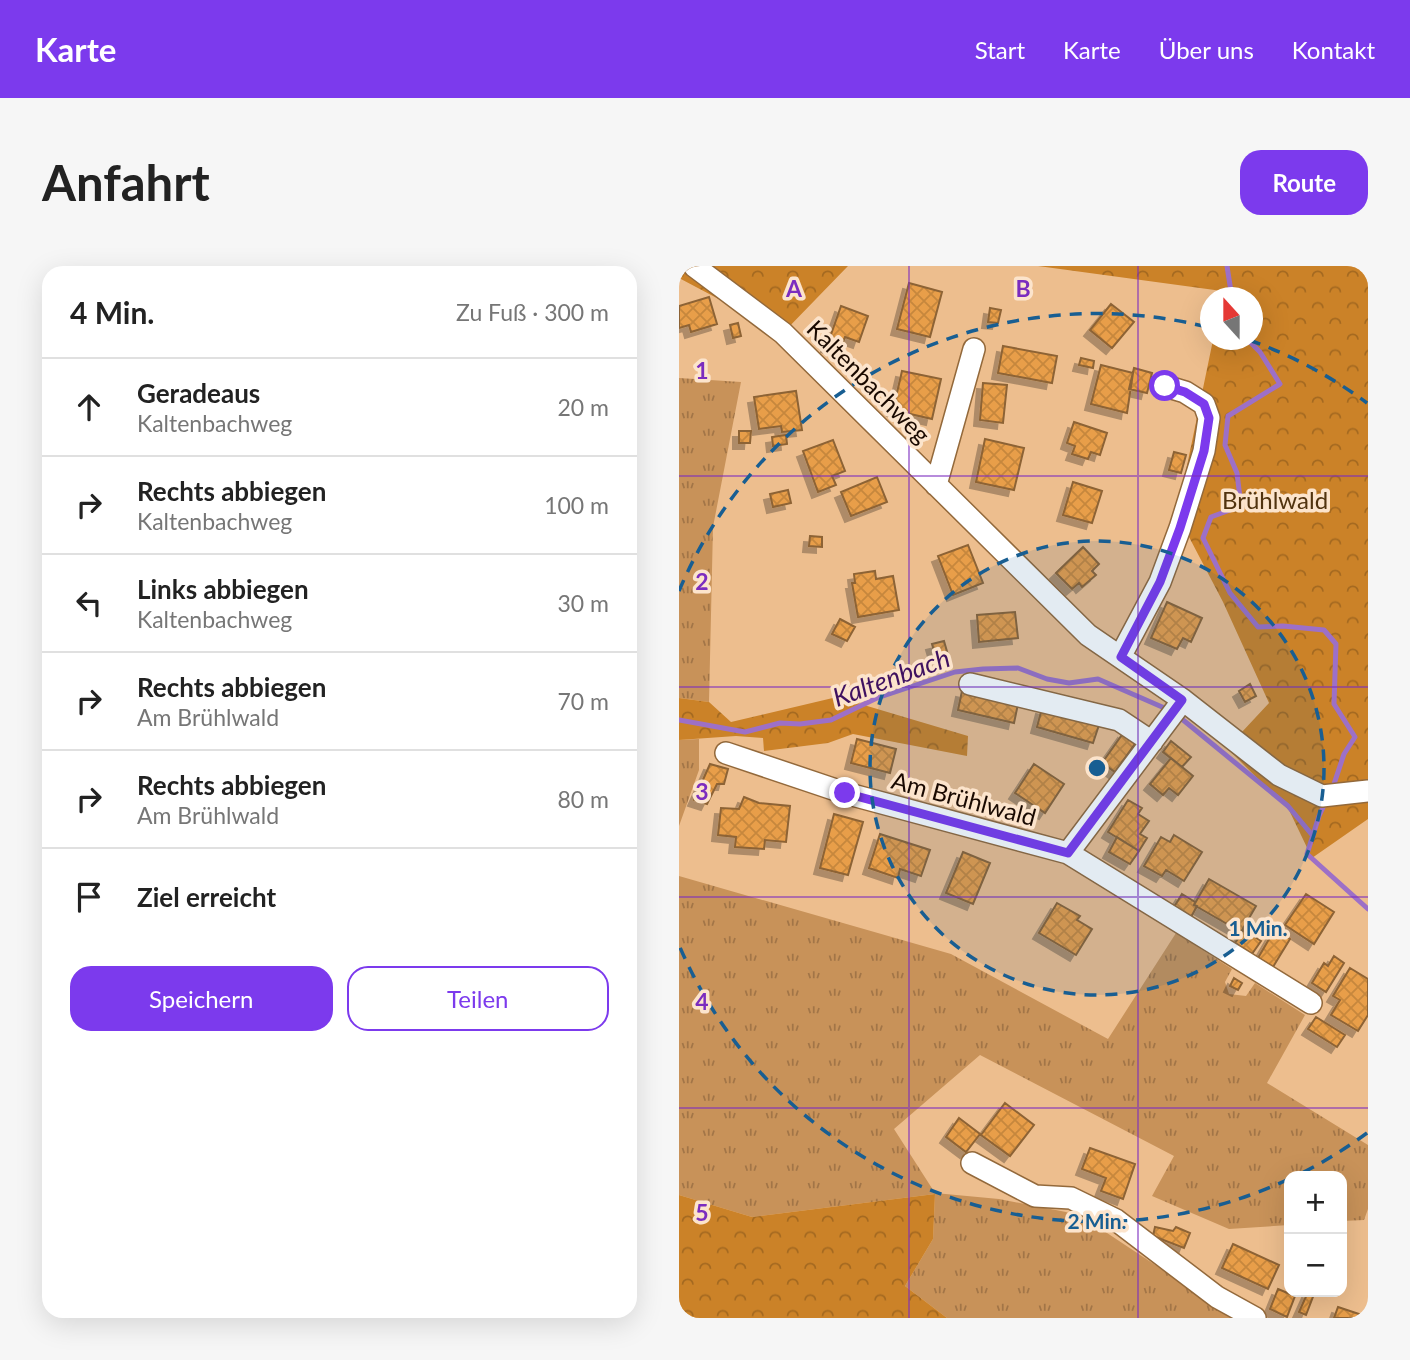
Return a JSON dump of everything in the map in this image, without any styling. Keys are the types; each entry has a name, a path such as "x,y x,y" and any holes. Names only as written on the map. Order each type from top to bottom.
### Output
{"street":[{"name":"Kaltenbachweg","path":"694,266 783,333 1088,635 1182,700 1279,775 1322,796 1368,791"},
{"name":"Kaltenbachweg","path":"936,485 974,349"},
{"path":"1121,657 1160,582 1204,451 1209,418 1204,404 1185,392 1165,386"},
{"path":"969,684 1119,719 1152,742"},
{"path":"1068,853 1182,700"},
{"name":"Am Brühlwald","path":"726,753 845,793 1068,853 1311,1003"},
{"path":"972,1163 1035,1196 1071,1198 1117,1220 1217,1297 1255,1318"}],"green space":[{"path":"679,266 848,266 783,333 679,278"},
{"name":"Brühlwald","path":"1038,266 1368,266 1368,819 1312,858 1289,810 1227,748 1269,703 1223,602 1177,514 1211,350 1263,350 1263,287 1200,288"},
{"path":"679,378 741,382 713,527 709,702 679,698"},
{"path":"837,697 968,736 967,756 853,734 828,743 764,751 763,738 736,736 679,740 679,698 709,702 731,722"},
{"path":"699,739 699,770 679,826 679,740"},
{"path":"679,876 951,954 1108,1039 1176,933 1232,969 1225,982 1229,994 1246,996 1255,983 1305,1015 1267,1083 1368,1145 1368,1209 1364,1220 1347,1221 1347,1171 1284,1171 1284,1225 1229,1229 1152,1196 1174,1156 980,1055 894,1129 935,1193 999,1199 1066,1212 1098,1227 1240,1318 947,1318 905,1286 933,1239 935,1194 752,1217 679,1195"},
{"path":"935,1194 933,1239 905,1286 947,1318 679,1318 679,1195 752,1217"}],"building":[{"path":"909,283 942,292 930,337 897,329"},
{"path":"709,297 717,324 691,332 689,325 679,328 679,306"},
{"path":"1111,304 1134,322 1112,348 1090,330"},
{"path":"841,306 868,316 859,342 845,337 840,350 827,346"},
{"path":"990,308 1001,310 998,323 988,322"},
{"path":"738,323 741,336 733,338 730,325"},
{"path":"1003,346 1057,356 1052,383 998,373"},
{"path":"1081,358 1094,361 1093,368 1079,365"},
{"path":"1101,365 1133,373 1127,413 1091,404"},
{"path":"1134,368 1152,373 1147,393 1129,389"},
{"path":"902,371 941,379 932,419 893,410"},
{"path":"983,383 1007,385 1003,423 980,420"},
{"path":"796,391 802,430 782,432 781,426 759,429 754,397"},
{"path":"1074,422 1107,433 1100,455 1091,452 1088,459 1072,454 1075,446 1067,443"},
{"path":"739,431 751,431 750,443 739,443"},
{"path":"786,435 787,444 773,446 772,437"},
{"path":"985,439 1024,448 1014,490 976,482"},
{"path":"833,440 845,471 832,476 836,485 818,492 803,451"},
{"path":"1174,452 1186,455 1181,473 1169,470"},
{"path":"877,477 887,502 851,516 841,492"},
{"path":"1073,482 1102,491 1092,523 1063,515"},
{"path":"788,490 791,503 773,507 770,494"},
{"path":"810,536 822,537 822,547 809,546"},
{"path":"968,545 983,583 953,595 938,556"},
{"path":"1083,547 1099,564 1092,571 1096,575 1082,587 1079,583 1072,589 1056,573"},
{"path":"875,571 876,579 893,576 899,610 858,617 852,583 855,583 854,574"},
{"path":"1167,602 1202,618 1191,642 1183,638 1177,649 1151,638"},
{"path":"1015,612 1018,638 979,642 977,615"},
{"path":"840,619 855,627 847,641 832,634"},
{"path":"944,641 948,655 936,658 932,644"},
{"path":"1250,684 1256,696 1245,702 1239,691"},
{"path":"962,691 1018,704 1014,723 958,710"},
{"path":"1042,708 1099,725 1093,743 1037,727"},
{"path":"1124,732 1137,741 1115,772 1102,763"},
{"path":"857,739 896,749 890,773 851,763"},
{"path":"1171,741 1191,757 1182,767 1163,752"},
{"path":"1171,758 1193,776 1178,795 1169,788 1163,795 1150,784"},
{"path":"710,764 728,769 724,784 717,784 707,804 694,800"},
{"path":"1034,764 1064,784 1045,813 1015,793"},
{"path":"744,797 759,803 790,806 786,842 765,840 764,849 735,847 736,837 718,835 721,808 739,809"},
{"path":"1128,800 1142,808 1138,814 1149,821 1140,834 1147,838 1139,851 1108,832"},
{"path":"834,814 863,822 848,875 820,868"},
{"path":"880,834 930,850 921,876 900,869 898,878 869,868"},
{"path":"1174,835 1202,852 1184,881 1166,870 1162,876 1144,866 1161,837 1170,842"},
{"path":"1117,837 1139,851 1130,864 1109,852"},
{"path":"963,852 990,863 973,904 946,893"},
{"path":"1209,879 1256,906 1241,932 1194,905"},
{"path":"1182,894 1197,906 1191,917 1174,907"},
{"path":"1306,894 1334,912 1314,944 1285,925"},
{"path":"1057,903 1080,916 1077,920 1092,929 1076,955 1039,933"},
{"path":"1275,929 1290,939 1273,967 1258,958"},
{"path":"1244,930 1261,941 1252,954 1235,943"},
{"path":"1334,956 1344,963 1326,992 1312,983 1324,963 1328,966"},
{"path":"1350,968 1368,979 1368,1015 1358,1031 1331,1015 1340,1000 1333,996"},
{"path":"1234,978 1242,983 1238,990 1230,986"},
{"path":"1316,1017 1345,1035 1337,1047 1308,1029"},
{"path":"1005,1103 1034,1125 1010,1156 981,1135"},
{"path":"959,1118 980,1134 966,1152 946,1137"},
{"path":"1090,1148 1135,1164 1123,1199 1101,1191 1106,1178 1082,1169"},
{"path":"1155,1227 1173,1231 1176,1227 1190,1233 1184,1248 1153,1236"},
{"path":"1233,1244 1279,1265 1268,1289 1222,1268"},
{"path":"1278,1289 1284,1291 1284,1297 1295,1297 1287,1317 1270,1309"},
{"path":"1306,1297 1313,1297 1306,1315 1299,1312"},
{"path":"1338,1307 1368,1317 1368,1318 1334,1318"}],"waterway":[{"path":"1227,266 1230,287"},
{"path":"1258,350 1280,384 1228,416 1225,445 1237,473 1241,506 1211,517 1203,538 1230,593 1258,627 1283,626 1324,630 1336,644 1334,704 1355,737 1344,754 1332,790"},
{"name":"Kaltenbach","path":"679,720 745,732 780,723 800,724 831,720 877,698 955,672 1018,668 1047,679 1069,683 1098,679 1169,710"},
{"name":"Kaltenbach","path":"1177,715 1288,806 1313,836"},
{"path":"1326,801 1307,854 1368,909"}],"route":[{"path":"845,793 1068,853 1182,700 1121,657 1160,582 1204,451 1209,418 1204,404 1185,392 1165,386"}]}
